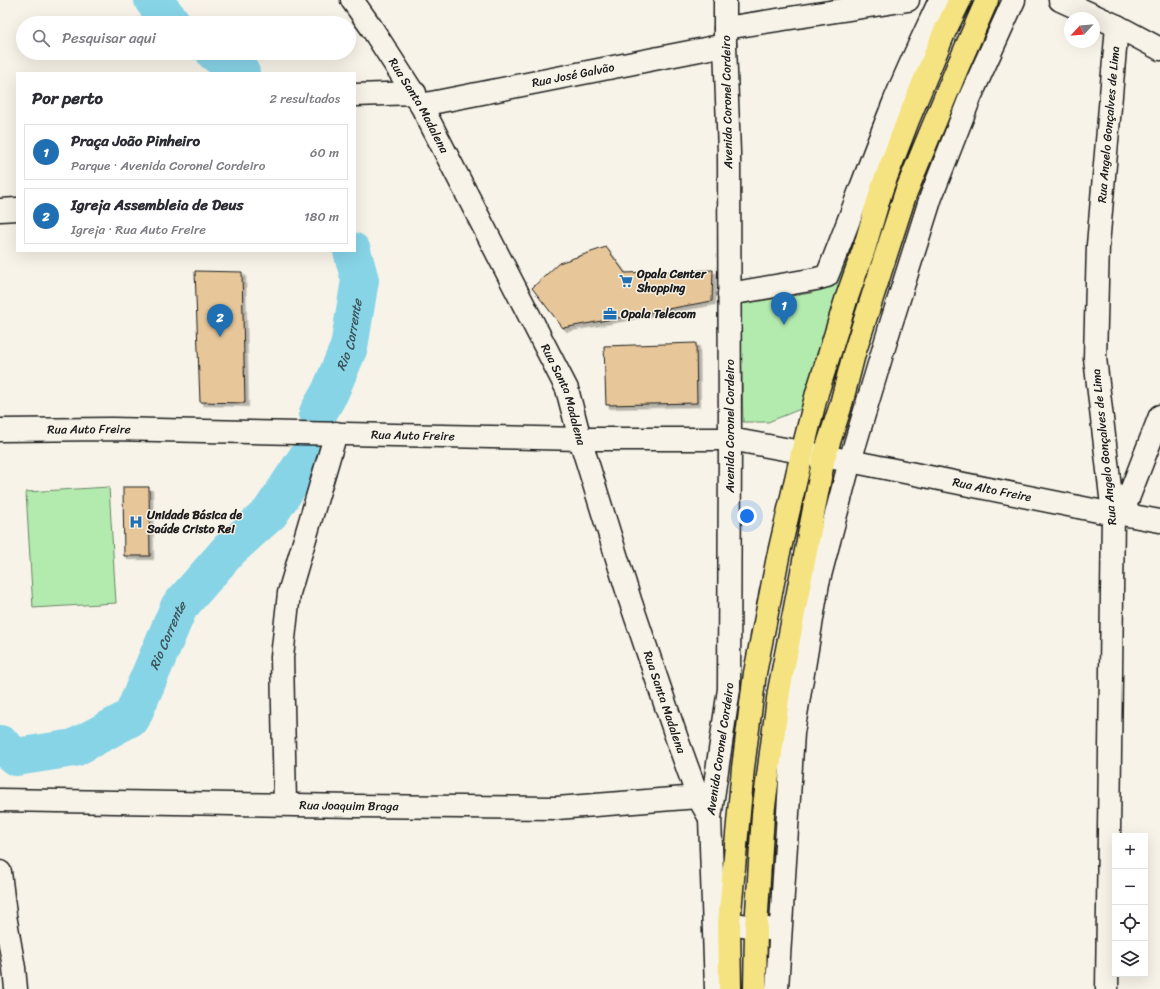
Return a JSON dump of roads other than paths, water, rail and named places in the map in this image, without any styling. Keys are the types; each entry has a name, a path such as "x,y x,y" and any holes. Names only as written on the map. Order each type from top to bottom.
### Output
{"main road":[{"path":"722,923 755,672 778,557 802,453 823,372 864,249 872,186 908,120 944,33 960,0"},
{"path":"755,989 756,928 763,814 779,691 824,457 840,408 854,354 906,192 987,0"},
{"name":"Avenida Coronel Cordeiro","path":"722,923 730,989"}],"street":[{"name":"Rua Santa Madalena","path":"352,0 371,26 418,99 567,389 580,439 630,600 678,742 698,796 710,818"},
{"name":"Avenida Coronel Cordeiro","path":"716,989 722,923 710,818 729,689 729,153 725,0"},
{"name":"Rua José Galvão","path":"356,95 418,99 908,0"},
{"path":"729,294 827,276 844,234 872,186 894,103 940,0"},
{"path":"778,989 780,930 793,733 818,582 850,461 890,324 931,197 971,95 1014,0"},
{"path":"1060,0 1117,26 1160,48"},
{"name":"Rua Angelo Gonçalves de Lima","path":"1107,989 1117,514 1095,358 1098,245 1117,26"},
{"path":"872,186 931,197"},
{"path":"0,210 16,209"},
{"path":"1117,514 1160,416"},
{"name":"Rua Auto Freire","path":"0,430 112,429 580,439 730,439 824,457"},
{"path":"285,804 282,657 289,593 336,433"},
{"name":"Rua Alto Freire","path":"824,457 1160,522"},
{"name":"Rua Joaquim Braga","path":"0,800 557,808 698,796"},
{"path":"0,872 16,989"},
{"path":"722,923 780,930"}],"waterway":[{"name":"Rio Corrente","path":"153,0 166,16"},
{"name":"Rio Corrente","path":"224,60 240,72"},
{"name":"Rio Corrente","path":"318,413 330,392 349,347 360,280 352,252"},
{"name":"Rio Corrente","path":"0,744 16,757 74,748 132,717 179,607 229,550 270,513 310,453"}],"place":[{"name":"Opala Center Shopping","path":"626,281"},
{"name":"Opala Telecom","path":"610,314"},
{"name":"Praça João Pinheiro","path":"784,325"},
{"name":"Igreja Assembleia de Deus","path":"220,337"},
{"name":"Unidade Básica de Saúde Cristo Rei","path":"136,522"}]}
